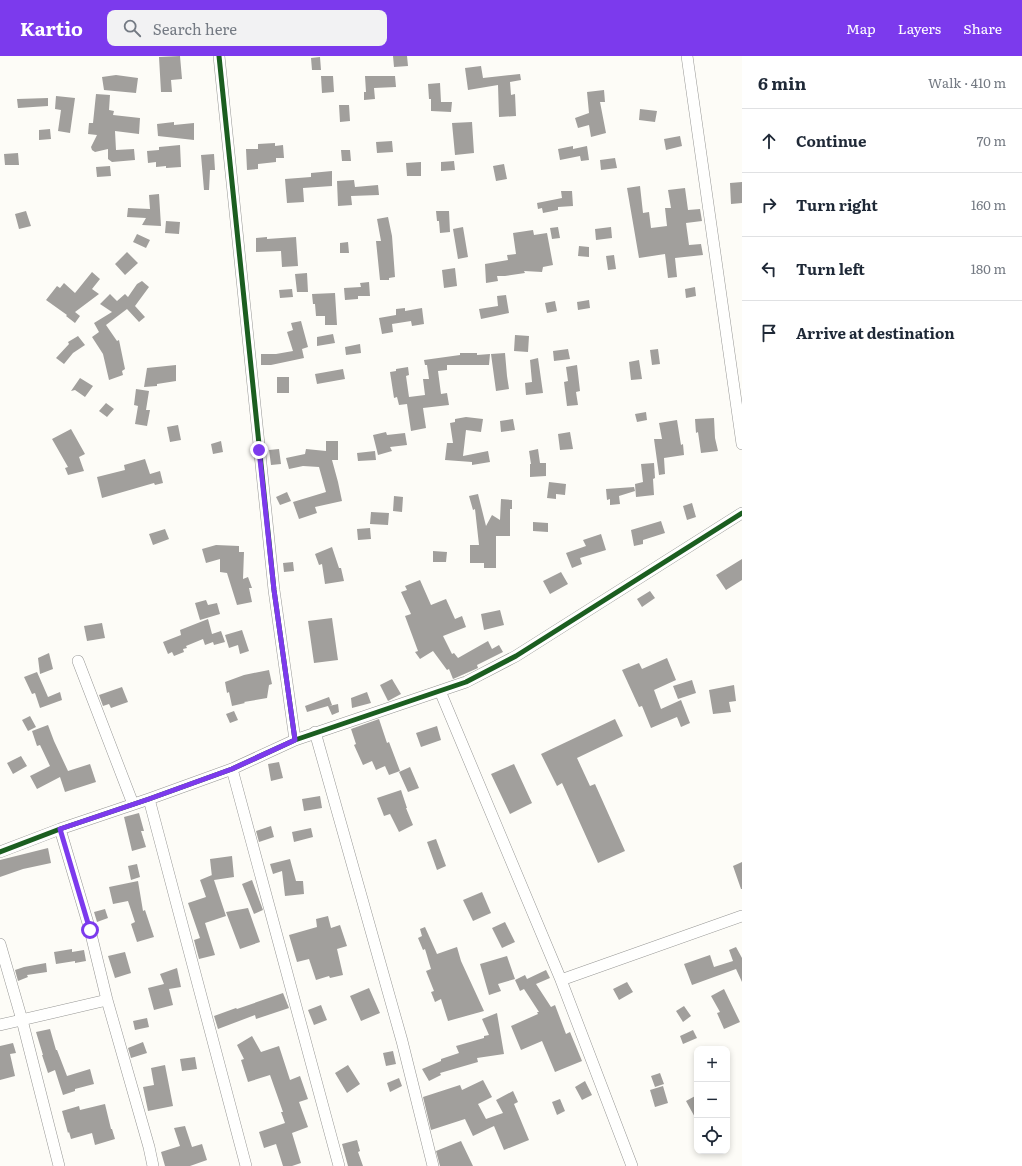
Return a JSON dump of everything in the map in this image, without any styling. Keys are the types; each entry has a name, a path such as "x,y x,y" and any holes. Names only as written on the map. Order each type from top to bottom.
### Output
{"street":[{"path":"219,56 274,590 295,740"},
{"path":"687,56 742,444"},
{"path":"0,852 60,829 232,769 316,732 440,692 466,682 516,656 742,513"},
{"path":"78,661 133,804"},
{"path":"440,692 561,980 632,1166"},
{"path":"316,732 402,1042 433,1166"},
{"path":"232,769 339,1166"},
{"path":"149,799 246,1166"},
{"path":"60,829 90,930 107,1000 149,1147 153,1166"},
{"path":"561,980 742,916"},
{"path":"0,944 22,1020 59,1166"},
{"path":"0,1026 107,1000"}],"building":[{"path":"180,56 182,79 171,80 172,92 161,92 159,57"},
{"path":"393,56 407,56 408,66 394,67"},
{"path":"320,57 321,70 312,70 311,58"},
{"path":"481,66 483,78 520,74 521,80 510,82 511,95 515,94 516,116 499,117 498,85 468,90 465,68"},
{"path":"116,75 138,78 136,93 104,90 102,77"},
{"path":"321,76 333,76 334,92 322,93"},
{"path":"365,76 395,76 396,87 374,88 375,99 364,100 364,92 366,92"},
{"path":"440,83 441,102 452,102 451,112 431,111 431,99 429,99 428,84"},
{"path":"604,90 605,102 600,102 606,133 591,137 589,125 578,128 575,118 589,113 587,92"},
{"path":"96,94 110,95 109,110 114,111 113,115 140,118 139,134 115,131 116,150 134,149 135,160 112,162 108,159 108,149 95,152 92,150 91,147 97,135 88,134 89,123 93,123"},
{"path":"56,96 75,98 70,133 58,131 61,110 55,109"},
{"path":"48,98 48,106 18,108 17,99"},
{"path":"339,105 349,105 350,121 340,122"},
{"path":"640,109 657,111 655,122 639,120"},
{"path":"174,122 174,125 194,123 194,140 158,136 157,124"},
{"path":"472,122 474,153 455,155 452,123"},
{"path":"50,129 51,139 39,140 39,130"},
{"path":"680,136 682,146 666,150 664,139"},
{"path":"392,141 393,152 377,153 376,142"},
{"path":"275,143 275,146 283,145 284,158 276,158 276,162 258,164 258,169 247,170 246,149 258,149 258,144"},
{"path":"180,145 181,167 156,167 156,162 148,163 147,151 159,150 159,147"},
{"path":"573,146 573,149 587,146 589,160 581,161 580,156 560,160 558,149"},
{"path":"341,150 350,150 351,161 342,161"},
{"path":"18,153 19,165 5,165 4,154"},
{"path":"214,154 215,170 210,170 209,190 204,190 201,155"},
{"path":"615,158 617,168 601,170 600,160"},
{"path":"454,161 455,170 441,171 441,162"},
{"path":"421,162 421,176 407,176 406,163"},
{"path":"504,164 507,179 496,181 493,166"},
{"path":"110,166 111,176 97,177 96,167"},
{"path":"332,171 332,186 303,188 304,202 287,203 285,179 311,177 311,173"},
{"path":"354,180 355,187 378,185 379,195 351,196 352,205 338,206 337,181"},
{"path":"742,182 742,203 731,204 730,183"},
{"path":"640,186 643,213 649,212 651,228 667,226 665,208 671,208 668,190 685,188 688,210 700,209 702,221 686,223 689,245 701,244 703,255 675,258 677,277 668,278 665,254 639,258 627,188"},
{"path":"561,191 572,191 573,206 558,207 558,210 543,213 542,208 538,209 537,203 562,198"},
{"path":"159,194 161,226 142,225 146,218 127,217 128,208 150,209 149,195"},
{"path":"26,211 31,226 19,229 15,214"},
{"path":"436,211 449,211 450,232 440,233"},
{"path":"388,217 392,236 395,277 389,278 389,280 380,280 376,241 381,241 377,219"},
{"path":"166,221 180,222 179,234 165,233"},
{"path":"463,227 468,257 458,259 453,229"},
{"path":"558,227 560,238 552,239 550,228"},
{"path":"611,227 612,238 596,240 595,229"},
{"path":"533,230 534,235 547,233 553,265 543,267 542,272 524,271 525,273 497,276 498,281 486,283 485,264 508,260 507,255 516,254 513,233"},
{"path":"137,234 150,240 146,248 133,242"},
{"path":"267,237 267,239 296,237 298,266 282,267 281,251 256,252 256,238"},
{"path":"348,242 349,253 340,253 340,243"},
{"path":"579,246 589,247 589,257 578,256"},
{"path":"127,252 138,263 125,275 115,264"},
{"path":"614,255 616,269 608,270 606,256"},
{"path":"455,268 457,286 444,288 442,270"},
{"path":"92,272 100,279 92,289 99,294 75,312 80,316 75,323 66,316 67,315 46,300 57,286 60,288 64,283 75,293"},
{"path":"307,273 308,292 297,292 295,274"},
{"path":"142,281 149,287 135,306 145,317 139,322 127,309 106,325 117,341 119,340 125,369 122,371 123,375 109,380 103,354 92,337 99,332 94,323 112,312 100,304 110,294 117,301 125,294 128,297 137,284"},
{"path":"369,282 370,296 358,296 358,299 345,300 344,288 361,287 360,283"},
{"path":"695,287 696,296 686,298 685,289"},
{"path":"292,289 293,297 280,298 279,290"},
{"path":"335,293 337,325 325,325 325,316 316,316 312,294"},
{"path":"506,295 509,313 481,319 479,309 498,306 497,296"},
{"path":"589,300 590,308 578,310 577,302"},
{"path":"555,301 557,311 547,313 545,303"},
{"path":"405,308 405,311 422,308 424,324 412,326 411,321 392,324 393,332 382,334 379,318 396,315 396,309"},
{"path":"301,321 308,347 302,349 304,358 271,365 261,365 261,354 276,354 293,351 287,332 293,330 291,323"},
{"path":"333,334 335,343 317,346 317,337"},
{"path":"515,335 529,336 528,352 514,351"},
{"path":"78,336 85,345 73,353 64,364 56,358 69,344 68,342"},
{"path":"360,344 361,353 346,355 345,347"},
{"path":"568,349 570,359 554,361 553,351"},
{"path":"658,349 660,364 652,365 650,350"},
{"path":"460,353 477,353 477,355 490,354 489,365 447,365 447,370 438,371 441,394 447,393 449,405 423,408 426,428 411,431 407,404 399,405 397,397 394,398 390,372 396,371 396,369 408,367 409,375 406,376 409,397 425,395 423,379 429,379 427,365 425,365 424,360 460,355"},
{"path":"505,353 509,389 496,391 491,354"},
{"path":"538,358 543,393 526,395 525,383 532,382 530,360"},
{"path":"639,360 642,379 631,380 629,362"},
{"path":"176,365 176,381 157,384 157,386 144,387 147,368"},
{"path":"577,365 580,391 576,392 578,405 567,406 564,382 568,381 566,367"},
{"path":"343,369 345,379 317,384 315,374"},
{"path":"277,377 289,377 289,393 277,393"},
{"path":"80,378 93,386 85,397 75,390 71,391"},
{"path":"136,389 149,391 146,410 150,410 147,426 135,424 138,406 134,405"},
{"path":"106,403 114,409 107,417 99,411"},
{"path":"646,412 647,420 637,422 635,414"},
{"path":"466,417 483,419 481,432 466,430 463,456 488,451 490,462 472,465 472,462 445,460 447,443 453,443 450,423 455,422 455,419"},
{"path":"714,418 715,438 718,451 701,453 698,432 696,433 695,419"},
{"path":"513,419 515,430 501,432 500,421"},
{"path":"677,420 684,455 664,458 665,474 659,475 654,439 662,439 659,423"},
{"path":"178,425 181,440 170,442 167,427"},
{"path":"71,429 85,454 79,457 84,471 68,475 65,468 68,467 52,439"},
{"path":"386,432 387,435 405,433 407,445 390,447 392,451 378,455 373,435"},
{"path":"570,432 573,449 560,450 558,434"},
{"path":"221,441 223,452 213,454 211,444"},
{"path":"326,441 338,441 338,460 332,460 342,501 315,507 317,513 299,519 293,502 326,492 319,467 303,466 289,469 286,458 305,454 306,449 326,451"},
{"path":"279,449 281,464 271,465 269,450"},
{"path":"538,449 540,463 546,463 546,476 530,477 531,464 529,451"},
{"path":"375,451 376,460 358,461 357,453"},
{"path":"145,459 150,474 160,471 163,483 155,485 154,483 102,498 97,477 125,470 124,465"},
{"path":"654,463 654,495 636,497 635,484 643,482 641,464"},
{"path":"549,482 566,484 565,495 556,494 556,499 547,498"},
{"path":"634,487 635,491 619,496 620,504 610,505 610,499 607,500 606,489"},
{"path":"287,492 291,501 280,505 276,497"},
{"path":"478,494 486,526 492,515 500,520 501,499 512,500 512,509 510,509 510,536 496,536 496,568 484,568 484,563 470,563 470,545 479,545 475,509 473,510 469,496"},
{"path":"394,496 403,497 402,512 393,511"},
{"path":"692,503 696,517 687,520 683,506"},
{"path":"371,512 389,513 388,525 370,524"},
{"path":"661,521 665,533 643,540 643,544 634,546 631,530"},
{"path":"533,522 548,523 548,532 533,531"},
{"path":"370,528 371,539 358,540 357,529"},
{"path":"165,529 169,539 153,545 149,534"},
{"path":"601,534 606,550 580,558 582,564 572,568 566,553 586,546 583,540"},
{"path":"216,545 239,546 239,552 244,552 243,579 248,577 252,588 249,588 252,602 237,605 227,573 220,572 220,559 206,563 202,549"},
{"path":"332,547 339,568 341,568 344,581 325,584 322,564 319,565 315,554"},
{"path":"433,551 447,552 446,562 433,562"},
{"path":"742,559 742,580 726,590 716,575"},
{"path":"293,562 294,571 284,572 283,563"},
{"path":"561,572 568,584 550,594 543,581"},
{"path":"420,580 431,605 446,599 455,619 462,616 466,627 443,636 452,654 454,653 458,658 488,641 492,649 499,645 503,652 477,665 478,668 453,679 449,669 447,670 433,651 420,659 415,652 418,651 405,616 411,614 401,592 407,590 405,586"},
{"path":"650,591 655,598 642,607 637,599"},
{"path":"206,600 208,605 217,603 220,614 200,620 195,603"},
{"path":"500,610 504,625 484,630 481,614"},
{"path":"332,618 338,660 314,663 308,621"},
{"path":"208,619 212,634 221,631 225,642 214,645 213,642 205,645 203,639 186,646 187,648 183,649 184,652 174,656 172,652 168,654 163,642 181,635 180,630"},
{"path":"102,623 105,638 87,641 84,626"},
{"path":"242,630 249,651 240,654 238,645 229,648 225,635"},
{"path":"49,653 53,669 40,674 38,658"},
{"path":"667,658 676,680 654,690 661,709 681,700 690,723 681,727 677,717 651,728 642,706 639,707 622,670 639,663 642,669"},
{"path":"269,670 272,684 269,685 267,698 244,702 245,703 232,706 225,682 244,675"},
{"path":"37,672 48,697 60,692 62,700 40,708 35,693 32,694 24,677"},
{"path":"392,679 401,694 388,701 380,685"},
{"path":"692,680 696,693 678,699 673,686"},
{"path":"734,685 736,701 729,702 731,712 713,714 709,690"},
{"path":"122,687 128,702 111,708 109,704 103,706 99,695"},
{"path":"367,692 371,703 352,708 351,698"},
{"path":"329,697 332,705 329,706 338,704 339,712 332,715 328,706 307,712 305,706"},
{"path":"234,711 238,720 230,723 226,714"},
{"path":"30,716 36,727 28,731 22,720"},
{"path":"379,719 387,743 389,742 400,771 389,775 385,766 376,770 372,761 363,765 354,745 356,744 351,729"},
{"path":"615,719 623,736 577,758 590,786 595,784 625,851 598,863 562,783 557,786 541,754"},
{"path":"48,725 68,771 90,764 96,782 65,792 60,777 37,789 30,776 50,766 40,745 37,746 32,731"},
{"path":"437,726 441,740 421,747 416,733"},
{"path":"21,756 27,766 13,774 7,763"},
{"path":"279,762 283,778 271,781 268,764"},
{"path":"514,764 532,803 510,814 491,774"},
{"path":"410,767 419,788 408,792 399,772"},
{"path":"401,790 413,825 399,832 390,814 384,816 377,798"},
{"path":"320,796 322,808 304,811 302,799"},
{"path":"139,813 144,831 141,831 146,847 132,851 124,817"},
{"path":"271,826 274,837 259,842 256,831"},
{"path":"311,828 313,837 294,842 292,832"},
{"path":"436,839 446,866 437,870 427,842"},
{"path":"48,848 51,863 23,869 0,877 0,860"},
{"path":"232,856 234,877 214,880 226,916 205,923 215,955 199,959 194,940 200,938 188,903 206,897 200,880 212,875 210,859"},
{"path":"290,859 296,881 303,881 304,894 285,896 282,871 273,874 270,864"},
{"path":"742,862 742,889 741,889 733,866"},
{"path":"137,864 140,877 131,880 128,866"},
{"path":"252,880 263,910 254,914 242,884"},
{"path":"138,881 143,911 145,910 154,937 137,942 131,924 135,922 128,901 113,904 109,887"},
{"path":"482,892 491,913 473,921 463,900"},
{"path":"248,908 260,942 240,949 226,912"},
{"path":"105,909 108,918 97,922 94,912"},
{"path":"328,916 331,928 340,925 347,946 337,949 343,975 330,978 329,976 316,980 309,959 297,962 289,935 317,927 316,919"},
{"path":"505,922 515,942 502,948 492,928"},
{"path":"425,927 437,954 457,947 461,961 484,1011 448,1021 441,999 435,1002 431,992 434,991 426,971 431,969 425,949 423,950 418,938 422,936 420,929"},
{"path":"736,947 742,958 742,982 736,969 692,985 684,964 710,955 714,967 733,961 729,950"},
{"path":"72,949 72,952 84,950 86,961 56,964 54,952"},
{"path":"125,952 131,973 115,978 108,956"},
{"path":"507,956 515,979 498,984 501,991 489,995 480,964"},
{"path":"46,963 47,972 27,975 28,977 18,981 15,970"},
{"path":"177,968 181,987 169,989 173,1005 154,1010 148,988 164,984 160,974"},
{"path":"546,970 550,978 536,984 551,1007 555,1005 566,1034 570,1032 582,1061 555,1072 542,1041 521,1050 511,1026 538,1014 537,1012 539,1012 524,989 520,991 515,980 525,975 527,979"},
{"path":"627,982 633,992 619,1000 613,989"},
{"path":"369,988 380,1013 361,1021 350,996"},
{"path":"724,989 740,1022 724,1029 717,1013 720,1012 711,996"},
{"path":"283,993 289,1008 256,1019 255,1015 218,1029 214,1016"},
{"path":"321,1005 327,1020 314,1025 308,1010"},
{"path":"684,1006 691,1016 683,1022 676,1011"},
{"path":"497,1013 504,1054 477,1058 478,1062 440,1073 441,1075 429,1081 422,1069 441,1061 441,1059 459,1053 456,1046 484,1038 484,1036 489,1035 482,1019"},
{"path":"147,1018 149,1027 135,1030 133,1021"},
{"path":"50,1029 56,1050 67,1076 90,1069 94,1084 75,1089 75,1091 63,1095 55,1070 48,1073 36,1032"},
{"path":"693,1030 697,1038 683,1044 680,1036"},
{"path":"252,1036 261,1052 279,1046 290,1080 300,1076 308,1099 299,1102 308,1127 292,1133 301,1163 292,1166 283,1166 276,1144 264,1148 259,1132 285,1123 281,1112 283,1112 270,1075 248,1082 241,1060 244,1059 237,1045"},
{"path":"143,1042 147,1053 131,1058 128,1048"},
{"path":"13,1043 16,1053 10,1054 15,1076 0,1080 0,1046"},
{"path":"393,1051 396,1064 386,1066 383,1053"},
{"path":"195,1057 197,1069 182,1071 180,1059"},
{"path":"165,1065 173,1106 148,1111 143,1087 154,1085 151,1068"},
{"path":"348,1065 360,1084 347,1093 335,1073"},
{"path":"660,1073 664,1084 655,1087 651,1076"},
{"path":"399,1078 402,1086 390,1092 387,1083"},
{"path":"483,1080 492,1097 478,1104 486,1119 503,1113 496,1100 513,1091 518,1102 514,1104 529,1140 504,1150 494,1126 473,1136 465,1119 431,1130 423,1097 460,1085 462,1090"},
{"path":"585,1081 592,1095 582,1100 575,1087"},
{"path":"663,1086 668,1103 655,1107 650,1090"},
{"path":"694,1097 694,1116 686,1101"},
{"path":"560,1099 565,1111 557,1115 552,1102"},
{"path":"105,1104 115,1139 95,1145 92,1133 71,1139 62,1111 79,1106 80,1110"},
{"path":"185,1126 192,1147 202,1144 207,1160 190,1166 165,1166 161,1152 180,1146 174,1128"},
{"path":"357,1140 360,1151 358,1152 363,1166 348,1166 342,1144"},
{"path":"461,1141 473,1166 440,1166 436,1151"}],"cycle path":[{"path":"219,56 274,590 295,740"},
{"path":"0,852 60,829 232,769 295,740 466,682 516,656 742,513"}],"route":[{"path":"90,930 60,829 232,769 295,740 274,590 259,450"}]}
